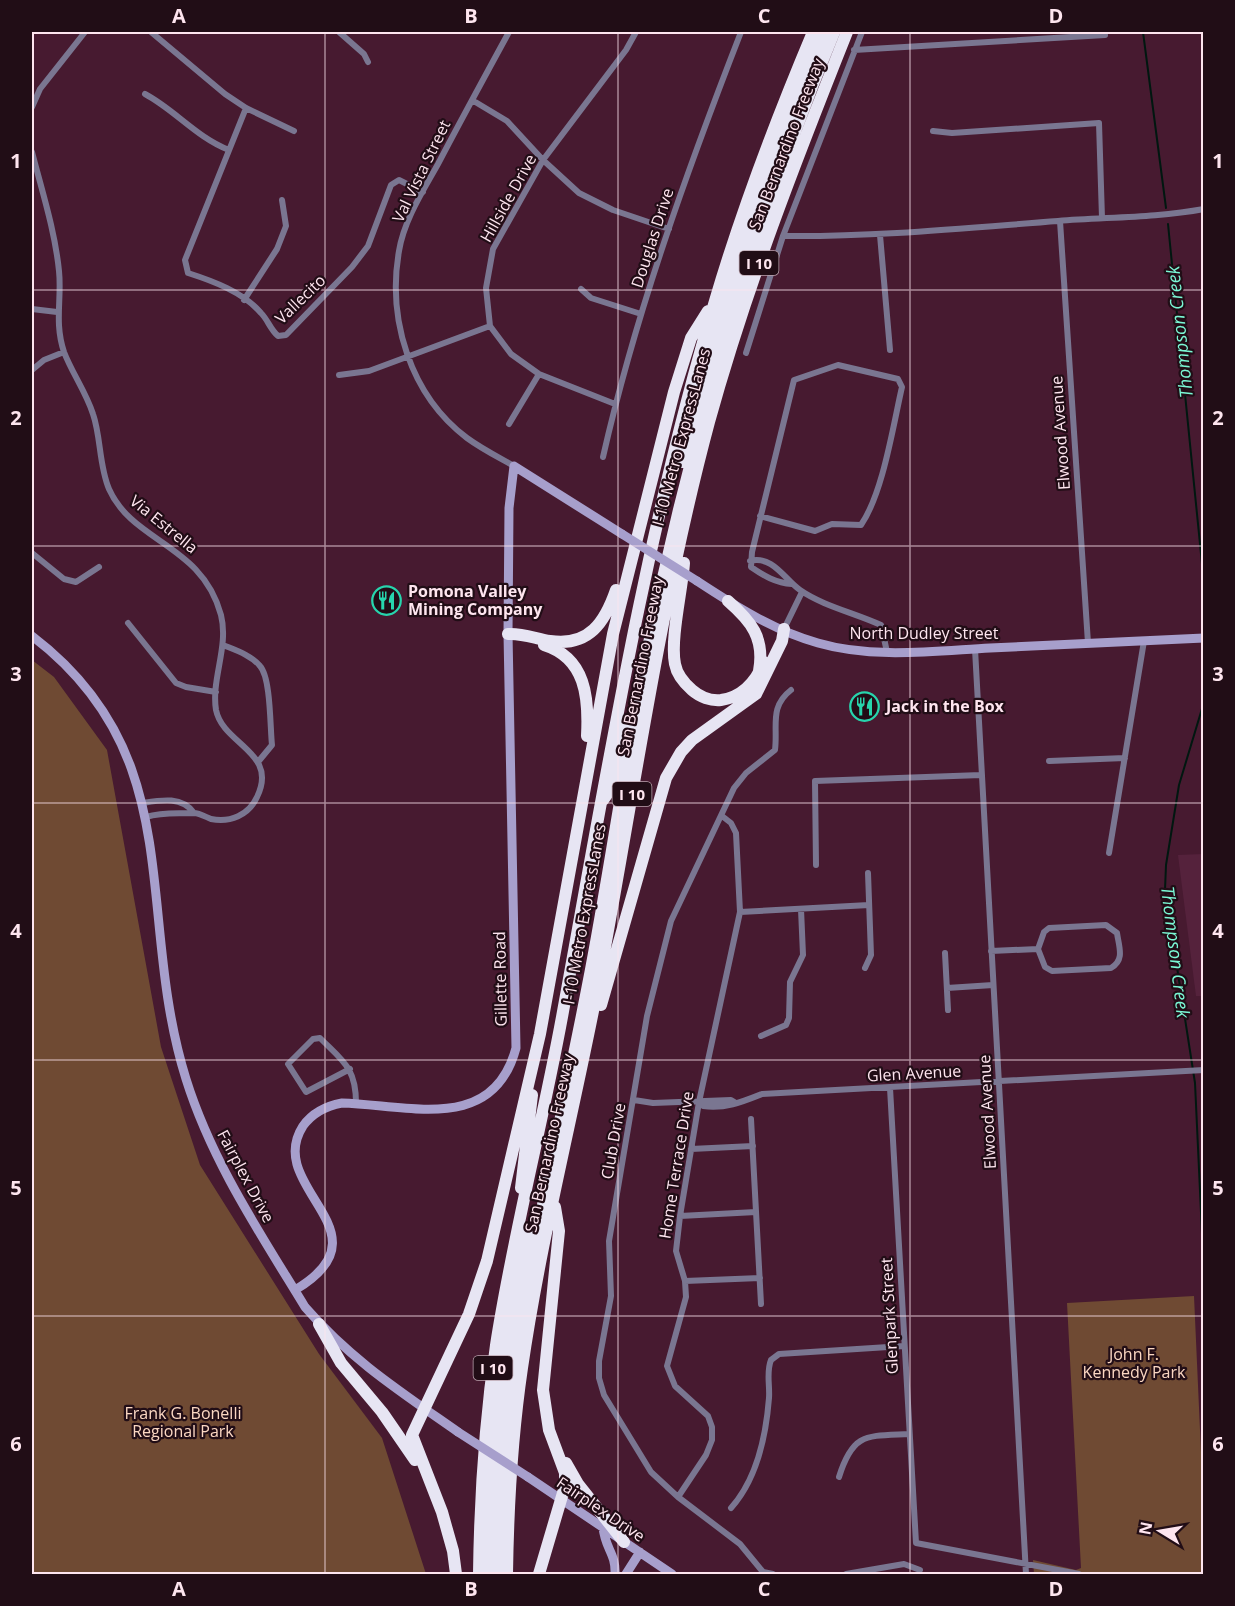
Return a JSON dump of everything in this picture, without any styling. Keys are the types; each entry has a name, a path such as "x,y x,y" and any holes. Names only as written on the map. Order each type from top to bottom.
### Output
{"highway":[{"name":"San Bernardino Freeway","path":"478,1575 486,1433 497,1341 533,1164 599,806 661,504 716,299 752,186 813,32"},
{"name":"I-10 Metro ExpressLanes","path":"599,806 614,784 664,534 714,341 775,154 823,32"},
{"name":"I-10 Metro ExpressLanes","path":"498,1575 504,1442 519,1326 592,967 657,603 690,465 734,307 773,188 834,32"},
{"name":"San Bernardino Freeway","path":"507,1575 511,1478 518,1401 529,1325 578,1088 659,638 712,414 773,220 847,32"},
{"path":"456,1575 449,1533 412,1435 469,1314 482,1279 540,1034 613,634 638,527 692,338 716,299"},
{"path":"691,502 674,650 678,675 695,693 716,700 738,695 759,675 776,637 784,629"},
{"path":"508,634 566,642 577,640 596,630 609,611 638,527"},
{"path":"728,601 755,629 761,656 759,675"},
{"path":"578,1088 666,778 681,752 698,735 756,694 782,640 784,629"},
{"path":"508,634 552,647 570,660 583,679 589,706 585,789"},
{"path":"511,1269 540,1034"},
{"path":"489,1575 495,1434 510,1321 537,1186 533,1164"},
{"path":"554,1200 559,1231 543,1390 549,1430 578,1484 624,1542"},
{"path":"319,1324 341,1363 382,1412 433,1489"},
{"path":"539,1575 565,1473 560,1454"}],"street":[{"path":"32,107 40,89 86,32"},
{"path":"151,32 225,94 246,108 294,131"},
{"path":"339,32 364,54 368,62"},
{"name":"Val Vista Street","path":"509,32 412,212 399,249 398,321 408,358 422,386 442,414 466,437 514,466"},
{"name":"Hillside Drive","path":"490,326 486,288 493,249 543,160 626,50 636,32"},
{"name":"Douglas Drive","path":"603,458 615,404 669,229 703,129 741,32"},
{"path":"746,353 783,236 862,32"},
{"path":"854,50 1105,35"},
{"path":"145,94 160,102 210,143 229,150"},
{"path":"472,99 507,121 543,160 579,193 614,210 669,229"},
{"name":"Vallecito","path":"246,108 184,260 188,273 215,281 262,313 278,336 286,335 352,267 368,246 391,185 399,180 423,192"},
{"path":"933,130 952,133 1100,123 1102,218"},
{"name":"Via Estrella","path":"32,152 56,246 60,274 57,312 64,352 94,414 108,489 132,519 192,563 205,580 221,617 223,645 216,692 216,710 221,723 230,735 252,751 258,762"},
{"path":"244,300 277,249 283,234 286,226 282,200"},
{"path":"783,236 880,235 1102,218 1162,216 1203,209"},
{"name":"Elwood Avenue","path":"1060,221 1088,643"},
{"path":"880,235 890,350"},
{"path":"581,289 591,298 642,314"},
{"path":"32,309 57,312"},
{"path":"339,375 369,371 490,326 511,354 539,374 615,404"},
{"path":"32,370 44,360 64,352"},
{"path":"760,516 815,531 832,524 861,525 874,498 892,430 902,387 898,379 838,364 794,380 760,516 750,561 751,567 770,578 780,583 792,584"},
{"path":"509,424 539,374"},
{"name":"North Dudley Street","path":"514,466 728,601 816,643 839,648 887,652 1201,638"},
{"name":"Gillette Road","path":"295,1290 322,1271 329,1259 332,1238 328,1220 296,1165 297,1142 308,1119 317,1111 330,1105 356,1103 457,1108 473,1104 495,1090 512,1065 517,1031 508,634 509,508 514,466"},
{"path":"32,553 64,579 76,582 99,567"},
{"path":"750,561 756,559 776,567 802,591 881,625 887,652"},
{"path":"770,578 776,567"},
{"path":"784,629 802,591"},
{"path":"128,623 176,682 186,687 216,692"},
{"name":"Fairplex Drive","path":"32,636 63,663 101,705 128,756 146,817 164,983 174,1037 186,1080 222,1170 295,1290 319,1324 361,1364 458,1432 672,1575"},
{"path":"1109,853 1144,641"},
{"path":"143,803 174,801 184,803 194,813 221,820 245,812 259,792 258,762 272,745 266,679 261,666 241,652 223,645"},
{"name":"Elwood Avenue","path":"975,649 1026,1575"},
{"name":"Club Drive","path":"773,1575 763,1573 740,1544 678,1497 651,1472 637,1453 604,1395 599,1378 599,1361 611,1296 609,1241 647,1016 669,927 739,780 774,750 774,715 778,704 791,690"},
{"path":"1049,761 1125,758"},
{"path":"816,865 815,781 981,775"},
{"path":"173,812 174,801"},
{"path":"146,817 173,812 189,815 194,813"},
{"name":"Home Terrace Drive","path":"678,1497 706,1455 712,1433 708,1416 675,1386 669,1377 669,1352 684,1310 685,1281 676,1251 680,1216 699,1102 740,912 736,833 731,823 722,816"},
{"path":"865,968 871,956 868,873"},
{"path":"740,912 869,905"},
{"path":"761,1036 786,1025 789,1018 790,982 803,955 801,909"},
{"path":"1106,925 1117,933 1121,958 1111,968 1052,971 1045,967 1038,949 1049,928 1106,925"},
{"path":"991,951 1038,949"},
{"path":"945,953 948,1011"},
{"path":"947,988 993,985"},
{"path":"350,1069 306,1092 288,1064 313,1039 320,1038 350,1069 354,1076 356,1103"},
{"name":"Glen Avenue","path":"634,1100 653,1103 699,1102 704,1106 731,1100 736,1103 762,1094 1202,1070"},
{"name":"Glenpark Street","path":"890,1088 916,1543 1025,1563"},
{"path":"751,1119 761,1304"},
{"path":"691,1149 753,1146"},
{"path":"680,1216 756,1212"},
{"path":"685,1281 760,1278"},
{"path":"731,1508 743,1494 759,1456 768,1417 771,1360 779,1354 904,1347"},
{"path":"839,1477 851,1447 859,1439 871,1435 909,1434"},
{"path":"603,1527 604,1544 614,1558 615,1575"},
{"path":"626,1575 640,1552"},
{"path":"1025,1563 1079,1574"},
{"path":"846,1575 904,1564 920,1570"}],"shaded area":[{"path":"1203,854 1203,996 1196,996 1178,855"}],"green space":[{"name":"Frank G. Bonelli Regional Park","path":"32,660 54,677 107,750 161,1047 200,1165 319,1354 382,1438 426,1574 32,1574"},
{"name":"John F. Kennedy Park","path":"1194,1296 1203,1497 1203,1574 1034,1574 1033,1560 1076,1570 1081,1568 1067,1303"}],"waterway":[{"name":"Thompson Creek","path":"1143,32 1166,208"},
{"name":"Thompson Creek","path":"1168,224 1204,584"},
{"name":"Thompson Creek","path":"1204,702 1179,785 1166,865 1165,890 1195,1083 1204,1277"}],"place":[{"name":"Pomona Valley Mining Company","path":"387,600"},
{"name":"Jack in the Box","path":"865,706"}]}
